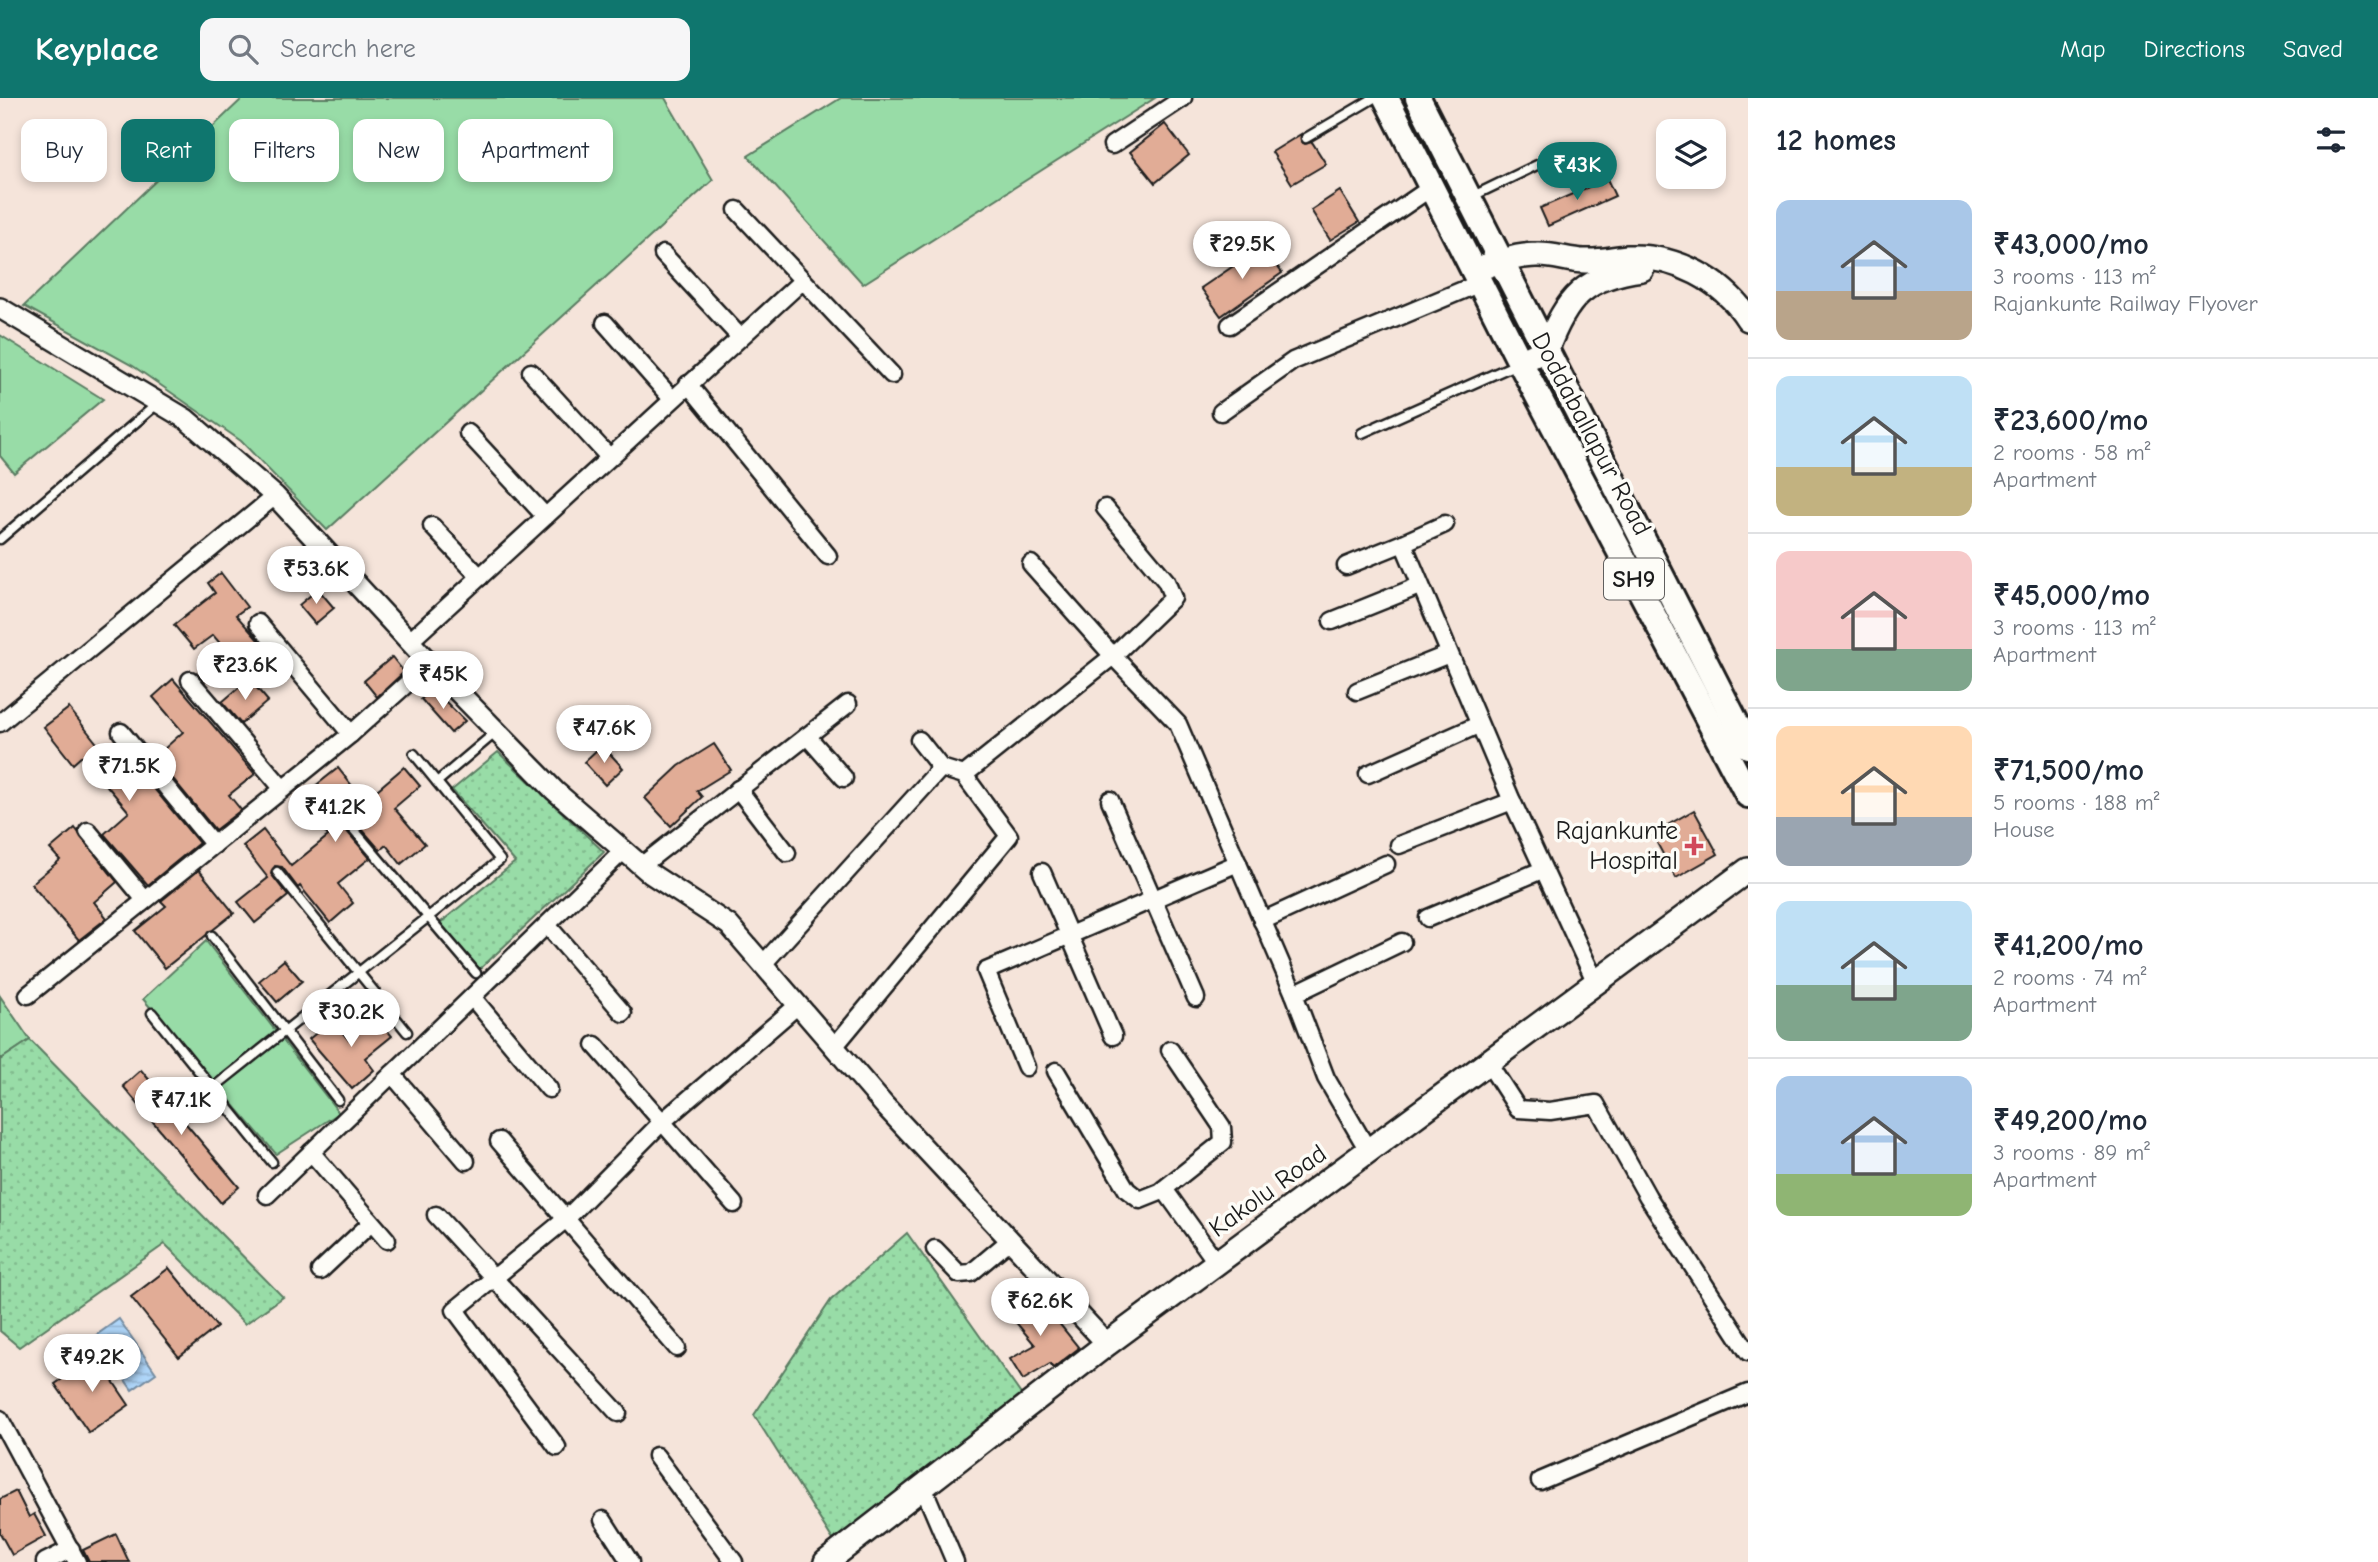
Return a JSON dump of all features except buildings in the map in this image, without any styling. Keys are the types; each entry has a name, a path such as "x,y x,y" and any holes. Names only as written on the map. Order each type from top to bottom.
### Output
{"main road":[{"name":"Doddaballapur Road","path":"1386,98 1520,362 1748,795"},
{"name":"SH9","path":"1418,98 1748,746"},
{"path":"1477,276 1503,261 1535,254 1586,261 1646,258 1686,267 1726,292 1748,319"},
{"path":"1520,362 1546,349 1568,302 1595,283 1629,271 1648,268 1667,268 1703,278"},
{"name":"Kakolu Road","path":"826,1562 1107,1344 1748,870"}],"street":[{"path":"1112,145 1183,98"},
{"path":"1230,325 1432,187"},
{"path":"737,210 892,375"},
{"path":"663,254 740,337"},
{"path":"1221,412 1293,361 1477,276"},
{"path":"410,641 802,281"},
{"path":"0,308 186,419 275,496 430,663 555,791 641,866 729,925 834,1047 1009,1241 1107,1344"},
{"path":"606,323 672,399"},
{"path":"531,372 609,457"},
{"path":"688,384 828,556"},
{"path":"468,433 545,516"},
{"path":"0,723 275,496"},
{"path":"964,775 1113,656 1173,598 1166,582 1105,508"},
{"path":"1346,566 1445,524"},
{"path":"432,526 480,577"},
{"path":"1402,543 1478,725 1542,870 1596,983"},
{"path":"1031,564 1178,724 1294,994 1326,1078 1369,1152"},
{"path":"1332,621 1419,586"},
{"path":"258,623 351,734"},
{"path":"1357,691 1449,653"},
{"path":"28,995 351,734 430,663"},
{"path":"190,680 283,789"},
{"path":"641,866 848,704"},
{"path":"1368,774 1478,725"},
{"path":"121,732 214,845"},
{"path":"807,736 844,778"},
{"path":"834,1047 1009,836 964,775 941,768 919,740"},
{"path":"763,964 941,768"},
{"path":"738,789 787,853"},
{"path":"1110,800 1196,998"},
{"path":"1399,845 1512,801"},
{"path":"88,831 145,900"},
{"path":"267,1195 624,850"},
{"path":"1026,1067 986,971 1238,863"},
{"path":"1262,921 1386,864"},
{"path":"1428,918 1542,870"},
{"path":"1042,872 1113,1036"},
{"path":"547,925 622,1013"},
{"path":"1294,994 1402,942"},
{"path":"472,997 549,1088"},
{"path":"557,1447 455,1310 493,1276 566,1219 662,1122 798,1005"},
{"path":"595,1045 734,1204"},
{"path":"1056,1071 1127,1190 1140,1200 1164,1189 1217,1149 1224,1136 1222,1127 1170,1050"},
{"path":"1489,1064 1518,1109 1550,1111 1596,1104 1648,1197 1748,1353"},
{"path":"392,1074 466,1161"},
{"path":"499,1141 677,1348"},
{"path":"311,1152 387,1240"},
{"path":"1164,1189 1217,1263"},
{"path":"436,1215 618,1413"},
{"path":"320,1271 371,1223"},
{"path":"935,1249 959,1274 971,1273 1009,1241"},
{"path":"1540,1481 1748,1393"},
{"path":"0,1419 74,1556 45,1562"},
{"path":"656,1456 734,1562"},
{"path":"923,1487 955,1562"},
{"path":"603,1520 630,1562"}],"lane":[{"path":"1306,138 1374,98"},
{"path":"1470,197 1537,165"},
{"path":"1362,433 1520,362"},
{"path":"0,539 159,402"},
{"path":"437,782 497,732"},
{"path":"213,1088 500,860 414,754"},
{"path":"343,817 476,973"},
{"path":"277,872 407,1032"},
{"path":"212,936 338,1100"},
{"path":"152,1013 272,1162"}],"green space":[{"path":"243,98 665,98 713,180 327,530 241,441 133,366 24,306 155,182 215,182 215,125"},
{"path":"841,98 1155,98 863,284 748,156"},
{"path":"0,335 103,399 14,473 0,456"},
{"path":"498,752 604,852 479,970 440,923 515,862 452,790"},
{"path":"206,941 339,1113 276,1154 143,999"},
{"path":"0,996 30,1040 0,1060"},
{"path":"30,1040 283,1297 245,1324 165,1244 19,1347 0,1331 0,1060"},
{"path":"907,1233 1025,1400 833,1540 754,1415 831,1300"}],"water":[{"path":"119,1319 156,1373 132,1390 95,1336"}],"place":[{"name":"Rajankunte Hospital","path":"1694,846"}]}
